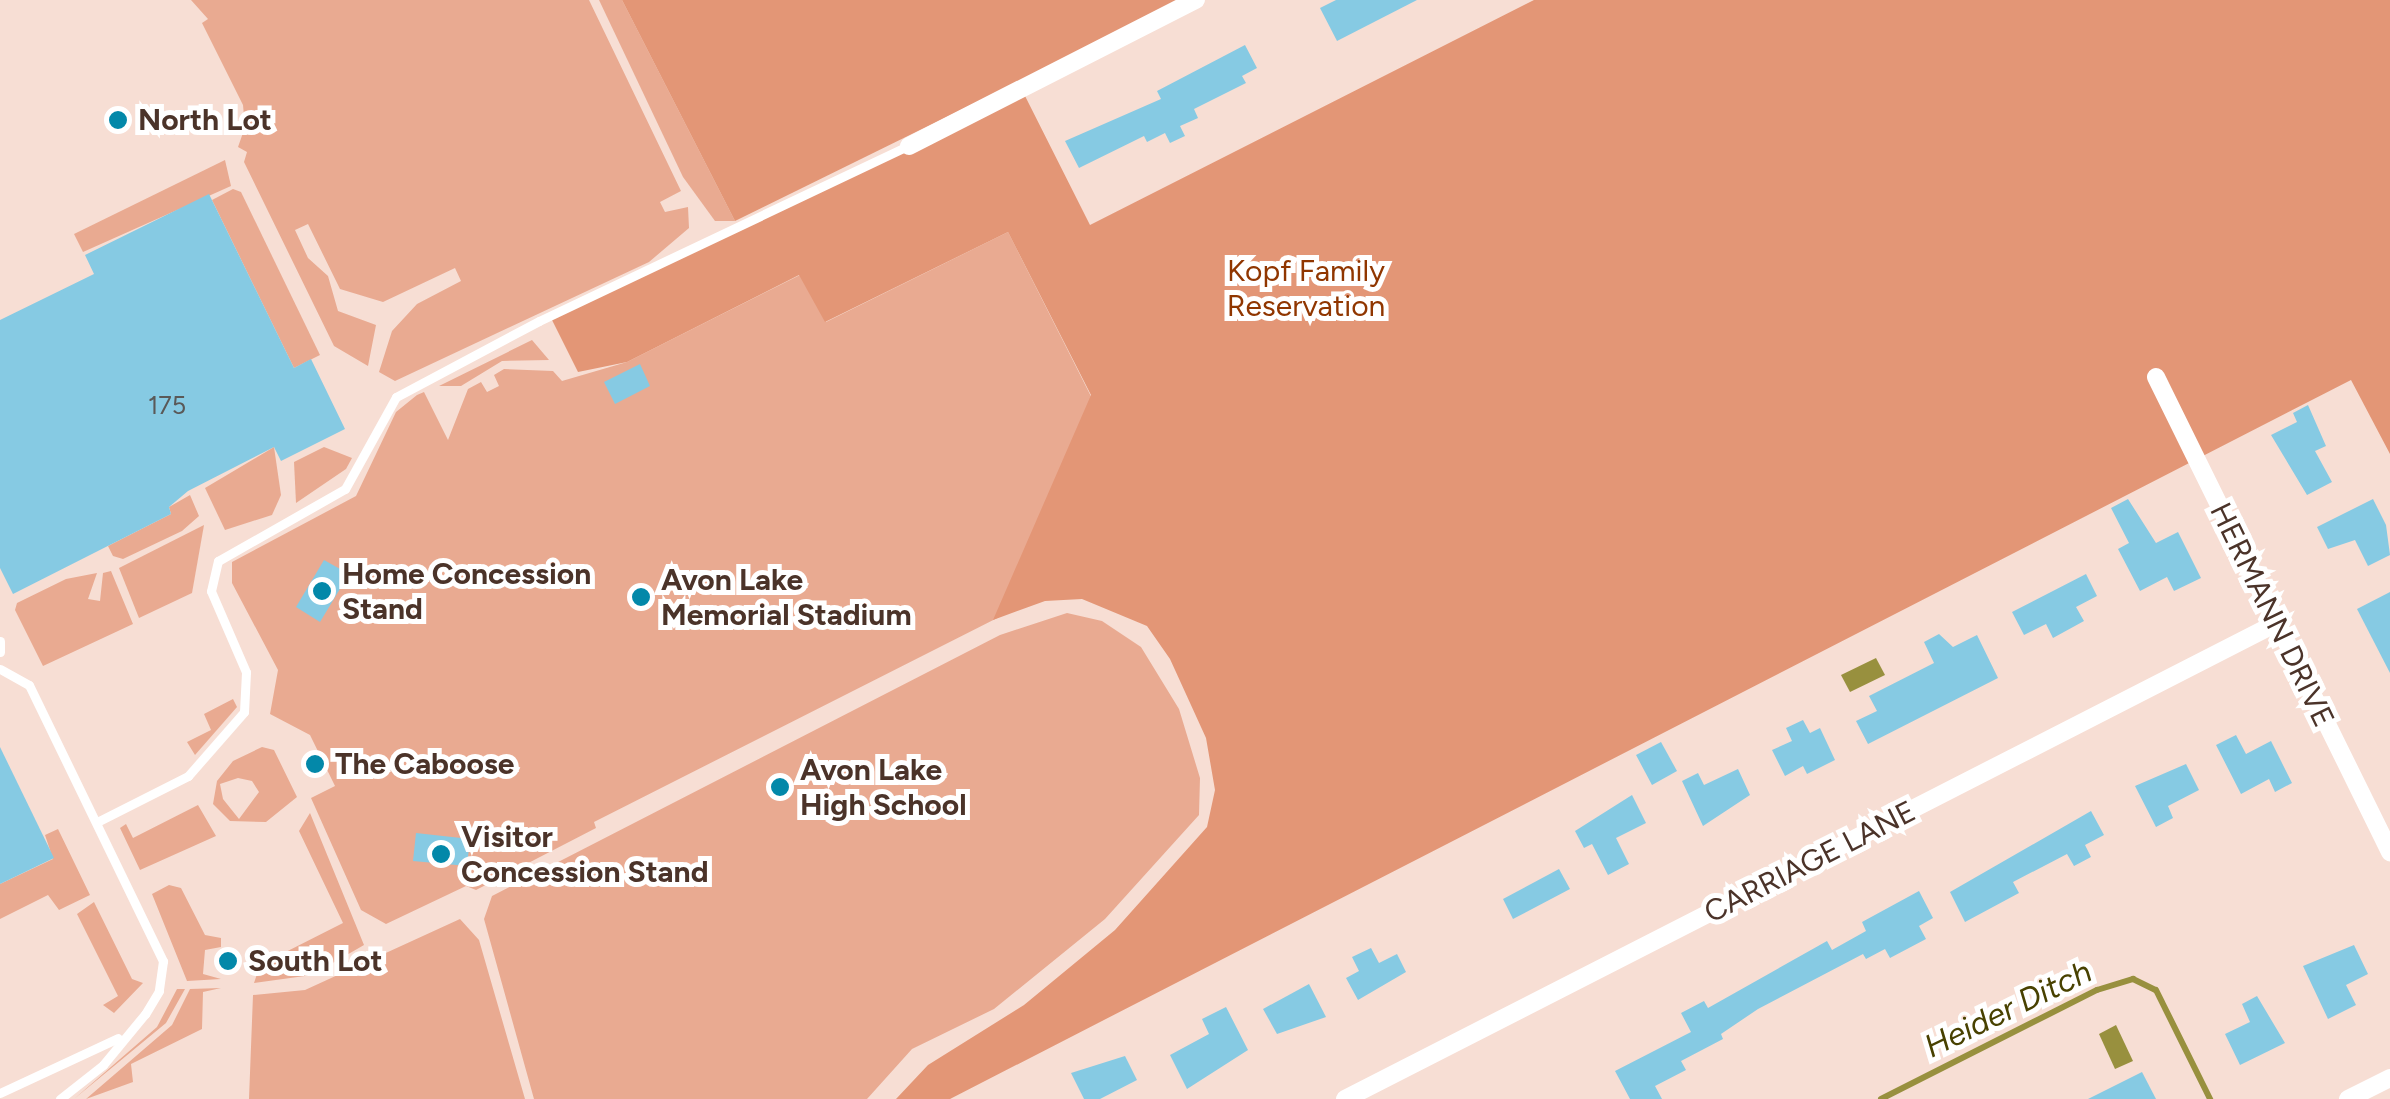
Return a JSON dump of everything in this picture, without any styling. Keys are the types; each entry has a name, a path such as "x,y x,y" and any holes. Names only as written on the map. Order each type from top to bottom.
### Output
{"street":[{"path":"909,146 1196,0"},
{"name":"HERMANN DRIVE","path":"2156,377 2390,852"},
{"name":"CARRIAGE LANE","path":"1345,1099 2275,624"},
{"path":"2348,1099 2390,1078"}],"lane":[{"path":"98,822 188,776 244,712 250,688 246,672 211,591 218,561 345,489 396,397 540,321 909,146"},
{"path":"0,640 0,652"},
{"path":"0,669 30,685 163,961 154,1000 120,1036 102,1065 60,1099"},
{"path":"0,1094 120,1036"}],"shaded area":[{"path":"191,0 589,0 681,191 660,202 665,212 688,207 689,228 649,262 395,381 379,372 392,331 417,304 461,281 455,268 383,302 340,289 308,224 295,230 308,258 328,276 338,311 376,325 368,366 334,346 244,162 247,152 238,147 245,127 243,105 202,23 208,19"},
{"path":"599,0 622,0 735,221 715,221 683,177"},
{"path":"225,160 231,186 83,252 74,234"},
{"path":"233,189 241,192 320,355 294,368 212,200"},
{"name":"Avon Lake Memorial Stadium","path":"1008,232 1161,535 594,822 596,828 476,890 466,886 386,924 361,910 311,798 335,786 310,735 270,714 278,670 232,583 232,562 356,496 396,412 424,392 448,440 468,389 481,382 487,392 499,386 494,375 504,369 553,371 562,381 627,362 800,275 826,322"},
{"path":"532,340 549,360 502,361 461,386 439,386"},
{"path":"274,447 281,495 272,515 225,530 205,488"},
{"path":"324,447 352,458 346,469 296,503 294,462"},
{"path":"190,495 199,516 182,531 123,559 113,556 108,546 171,514 169,507"},
{"path":"204,525 192,593 139,618 119,568"},
{"path":"111,571 133,624 43,666 15,610 17,603 66,579 97,573 88,599 100,601 103,573"},
{"path":"1067,613 1102,621 1141,647 1179,709 1200,778 1199,815 1105,919 994,1009 912,1049 867,1099 534,1099 484,919 492,896 1000,635"},
{"path":"1876,658 1885,675 1850,692 1841,675"},
{"path":"233,699 237,707 195,755 187,742 211,730 204,714"},
{"path":"262,747 274,750 297,797 266,822 230,821 213,804 217,781 233,761","holes":["238,778 252,781 259,792 239,819 223,799 220,784"]},
{"path":"198,805 216,836 140,870 120,828 126,824 133,838"},
{"path":"310,813 364,945 312,975 254,983 260,965 343,923 299,831"},
{"path":"58,829 90,895 59,910 48,895 0,919 0,884 53,859 45,835"},
{"path":"169,885 181,888 205,935 221,938 221,947 205,950 203,974 221,979 187,981 152,894"},
{"path":"94,902 132,979 143,983 114,1013 103,1005 118,996 77,914"},
{"path":"460,919 479,940 525,1099 249,1099 253,995 305,990"},
{"path":"221,988 203,992 202,1029 131,1064 133,1082 86,1099 172,1025 190,989"},
{"path":"177,989 185,989 166,1023 74,1099 157,1027"},
{"path":"2116,1025 2133,1061 2115,1069 2099,1034"}],"green space":[{"path":"622,0 1181,0 1182,1 735,221"},
{"name":"Kopf Family Reservation","path":"1534,0 2390,0 2390,454 2351,380 950,1099 896,1099 928,1065 1024,1005 1115,930 1207,827 1215,790 1206,738 1170,659 1147,626 1082,599 1045,601 993,620 1091,395 1008,232 825,322 799,275 627,362 578,372 550,316 1021,88 1090,225"}],"building":[{"path":"1336,0 1417,0 1337,41 1320,8"},
{"path":"1245,45 1257,68 1242,76 1246,83 1194,109 1198,118 1180,126 1185,136 1170,143 1165,133 1147,142 1144,136 1079,168 1065,141 1161,99 1157,91"},
{"path":"209,194 294,368 311,359 345,429 281,461 274,447 188,491 169,507 171,514 13,594 0,568 0,320 94,274 85,255"},
{"path":"640,364 650,386 615,404 604,382"},
{"path":"2308,405 2326,446 2315,451 2332,482 2307,495 2271,435 2297,422 2293,413"},
{"path":"2128,499 2156,543 2178,532 2201,578 2174,591 2167,577 2140,591 2118,549 2129,543 2111,508"},
{"path":"2373,499 2386,525 2390,555 2368,566 2355,540 2328,549 2317,527"},
{"name":"Home Concession Stand","path":"324,560 349,574 320,622 296,607"},
{"path":"2086,574 2097,596 2076,607 2084,621 2053,638 2046,624 2024,635 2012,612"},
{"path":"2390,592 2390,673 2357,609"},
{"path":"1939,634 1953,647 1977,635 1998,678 1868,744 1856,721 1877,711 1869,696 1934,663 1924,642"},
{"path":"1803,720 1810,733 1820,728 1835,760 1807,774 1803,766 1785,776 1772,750 1792,741 1786,728"},
{"path":"2236,735 2246,754 2271,741 2292,783 2275,792 2269,779 2241,794 2216,745"},
{"path":"1661,742 1677,771 1652,785 1636,755"},
{"path":"0,747 54,858 0,884"},
{"path":"2186,764 2199,790 2168,806 2173,818 2156,827 2135,786"},
{"path":"1738,769 1750,795 1703,826 1682,781 1698,773 1704,785"},
{"path":"1632,795 1646,823 1616,838 1629,864 1608,875 1592,844 1584,848 1575,831"},
{"path":"2091,811 2104,835 2085,845 2091,857 2074,866 2067,854 2013,882 2019,893 1965,922 1950,892"},
{"name":"Visitor Concession Stand","path":"416,833 470,839 467,866 413,861"},
{"path":"1559,869 1570,889 1513,919 1503,899"},
{"path":"1919,891 1933,918 1919,926 1926,939 1890,958 1885,949 1866,959 1863,954 1758,1009 1721,1034 1723,1039 1681,1061 1686,1070 1655,1086 1662,1099 1630,1099 1615,1071 1691,1032 1681,1013 1704,1001 1708,1008 1827,941 1832,950 1866,931 1862,922"},
{"path":"2354,945 2368,974 2346,985 2356,1005 2328,1019 2303,966"},
{"path":"1371,948 1379,963 1397,954 1406,972 1358,1000 1346,978 1359,971 1352,957"},
{"path":"1309,984 1326,1017 1277,1034 1263,1009"},
{"path":"2257,996 2285,1043 2240,1065 2225,1034 2250,1022 2242,1004"},
{"path":"1226,1007 1248,1050 1187,1089 1170,1055 1209,1034 1202,1019"},
{"path":"1125,1056 1137,1080 1100,1099 1084,1099 1071,1073"},
{"path":"2142,1072 2156,1099 2088,1099"}],"waterway":[{"name":"Heider Ditch","path":"1881,1099 2097,990 2133,979 2156,990 2210,1099"}],"place":[{"name":"North Lot","path":"118,120"},
{"name":"Home Concession Stand","path":"322,591"},
{"name":"Avon Lake Memorial Stadium","path":"641,597"},
{"name":"The Caboose","path":"315,764"},
{"name":"Avon Lake High School","path":"780,787"},
{"name":"Visitor Concession Stand","path":"441,854"},
{"name":"South Lot","path":"228,961"}]}
